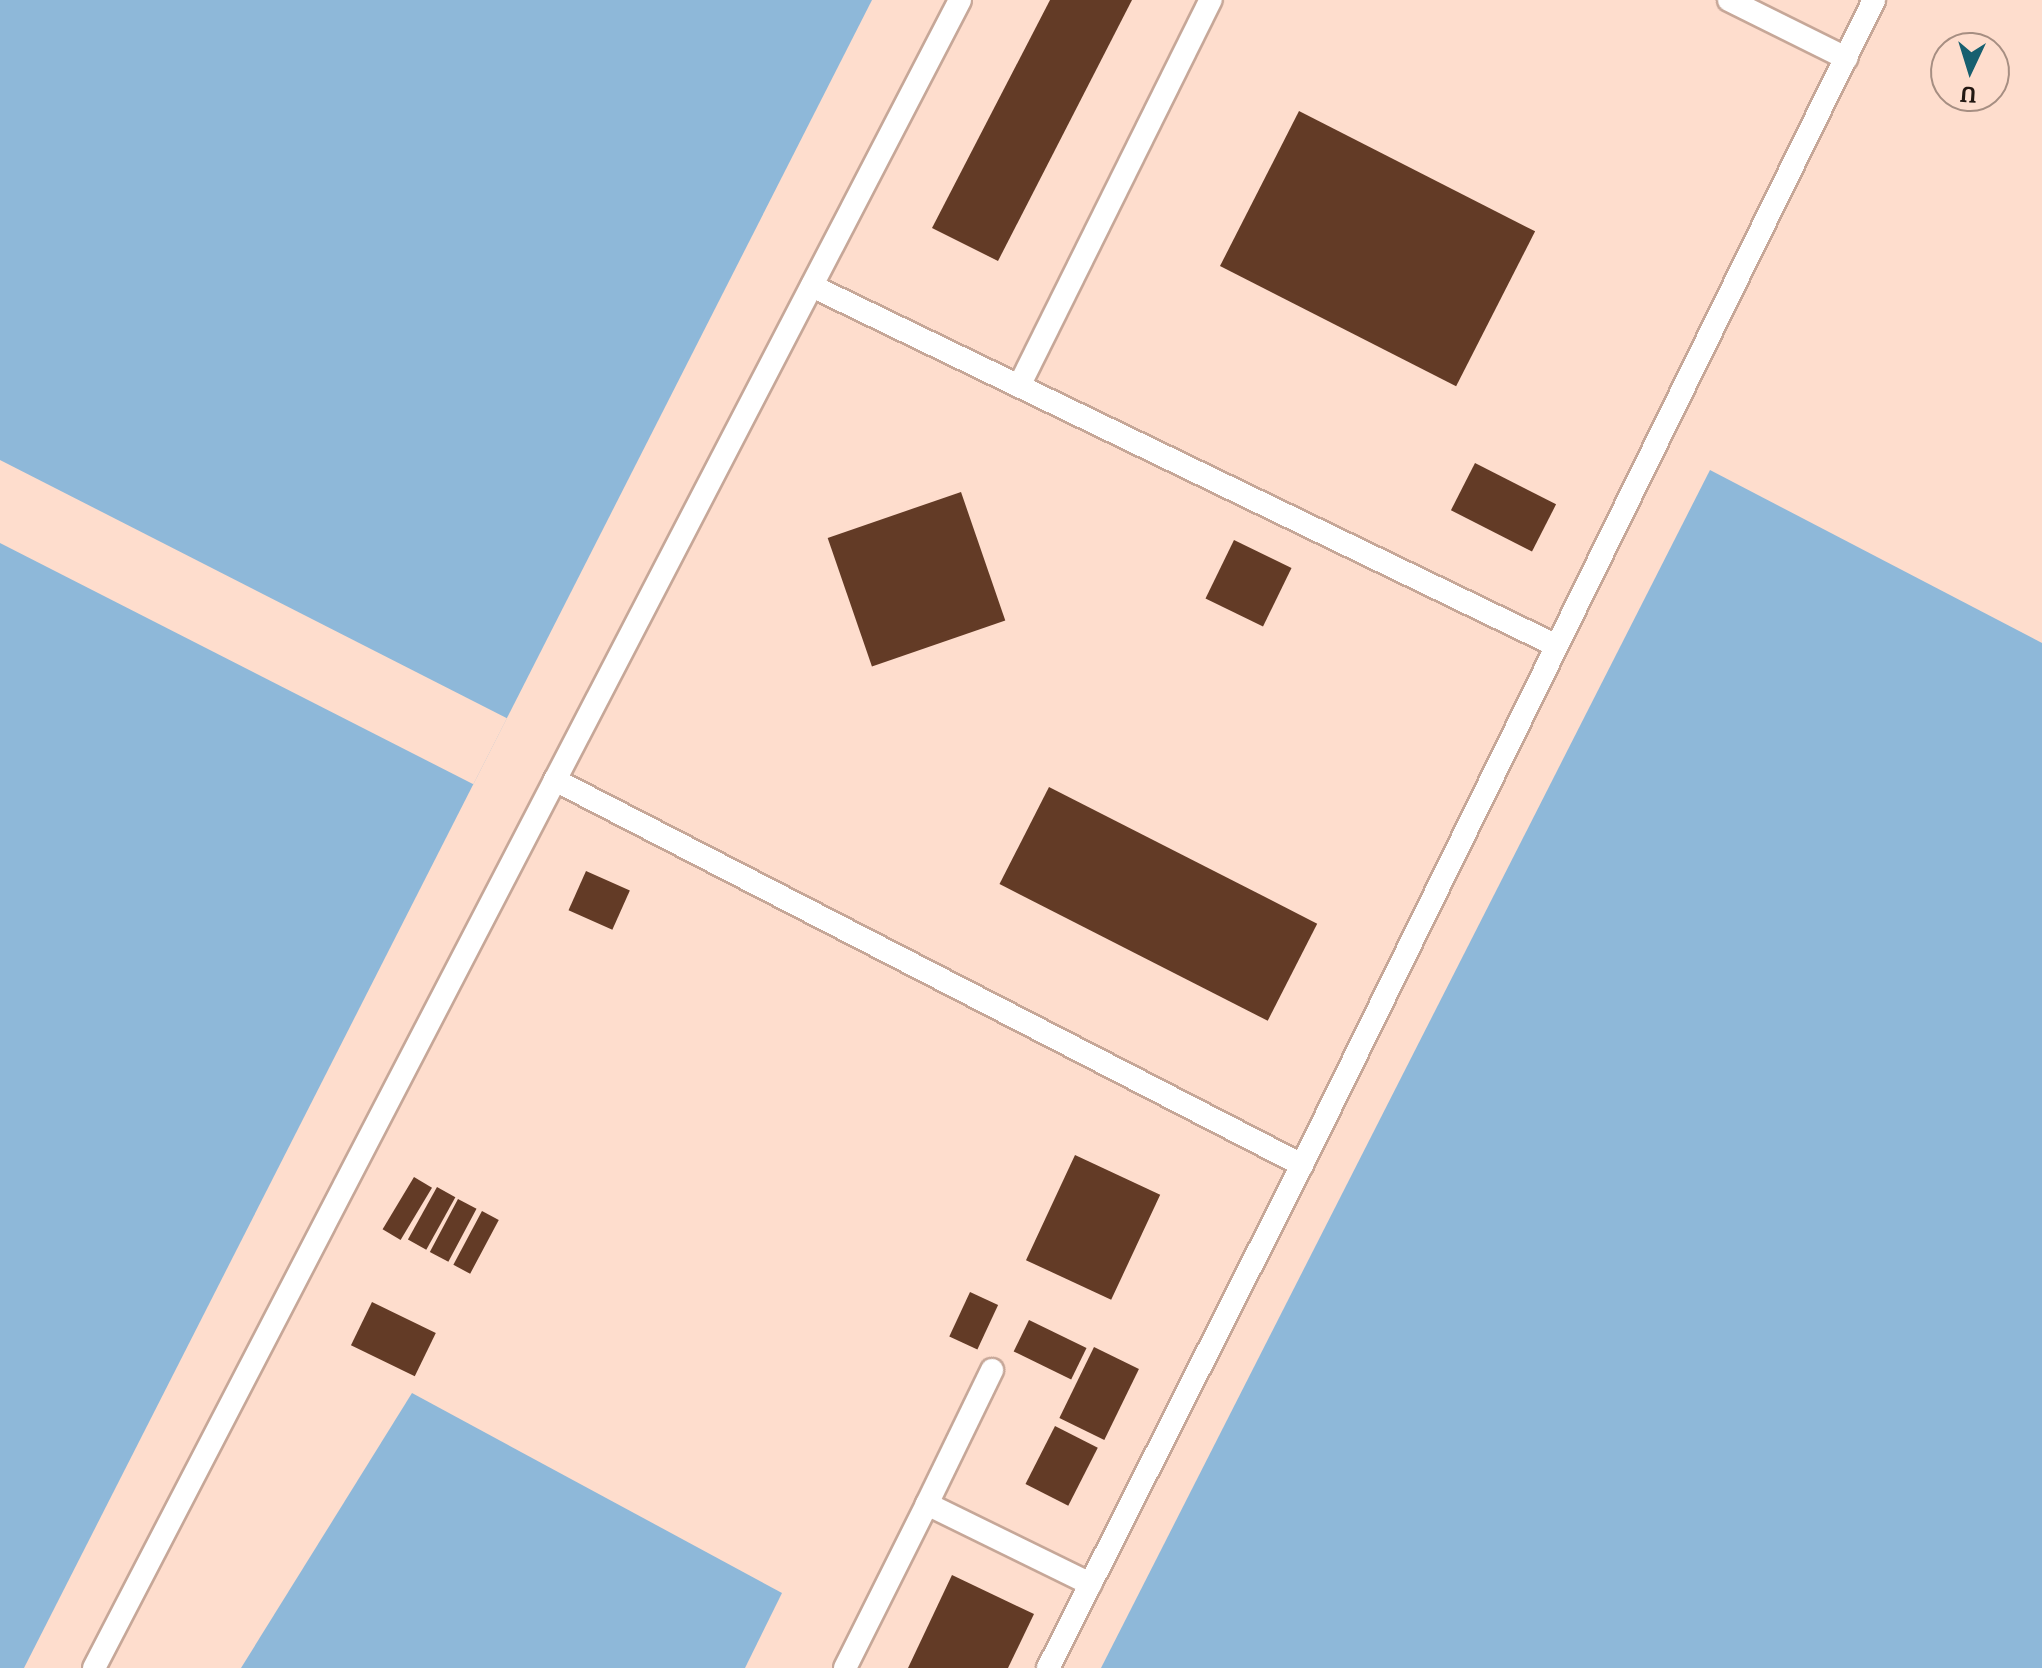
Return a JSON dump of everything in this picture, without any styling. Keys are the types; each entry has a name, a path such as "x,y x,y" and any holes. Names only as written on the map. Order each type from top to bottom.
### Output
{"lane":[{"path":"94,1668 960,0"},
{"path":"1019,386 1211,0"},
{"path":"1729,0 1846,58"},
{"path":"1048,1668 1302,1165 1874,0"},
{"path":"812,286 1557,646"},
{"path":"555,780 1302,1165"},
{"path":"845,1668 992,1370"},
{"path":"927,1504 1090,1584"}],"water":[{"path":"0,0 872,0 24,1668 0,1668"},
{"path":"1710,470 2042,643 2042,1668 1101,1668"},
{"path":"412,1393 782,1593 745,1668 241,1668"}],"pier":[{"path":"0,460 507,718 473,784 0,543"}],"building":[{"path":"1050,0 1132,0 998,261 932,228"},
{"path":"1299,111 1535,231 1456,386 1220,266"},
{"path":"1475,463 1556,504 1532,552 1451,510"},
{"path":"961,492 1005,621 872,666 828,538"},
{"path":"1234,540 1292,568 1263,626 1206,598"},
{"path":"1049,787 1317,924 1268,1021 1000,884"},
{"path":"586,871 630,891 612,930 569,910"},
{"path":"1075,1155 1160,1195 1111,1300 1026,1260"},
{"path":"414,1177 432,1188 401,1240 383,1229"},
{"path":"437,1187 455,1197 426,1250 408,1239"},
{"path":"458,1199 477,1209 448,1262 430,1252"},
{"path":"482,1211 499,1220 470,1274 453,1265"},
{"path":"970,1292 998,1305 977,1350 949,1336"},
{"path":"372,1302 436,1333 415,1376 351,1345"},
{"path":"1029,1320 1087,1348 1071,1380 1014,1351"},
{"path":"1094,1347 1139,1369 1104,1440 1059,1418"},
{"path":"1055,1426 1098,1448 1068,1506 1025,1484"},
{"path":"952,1575 1034,1614 1008,1668 908,1668"}]}
